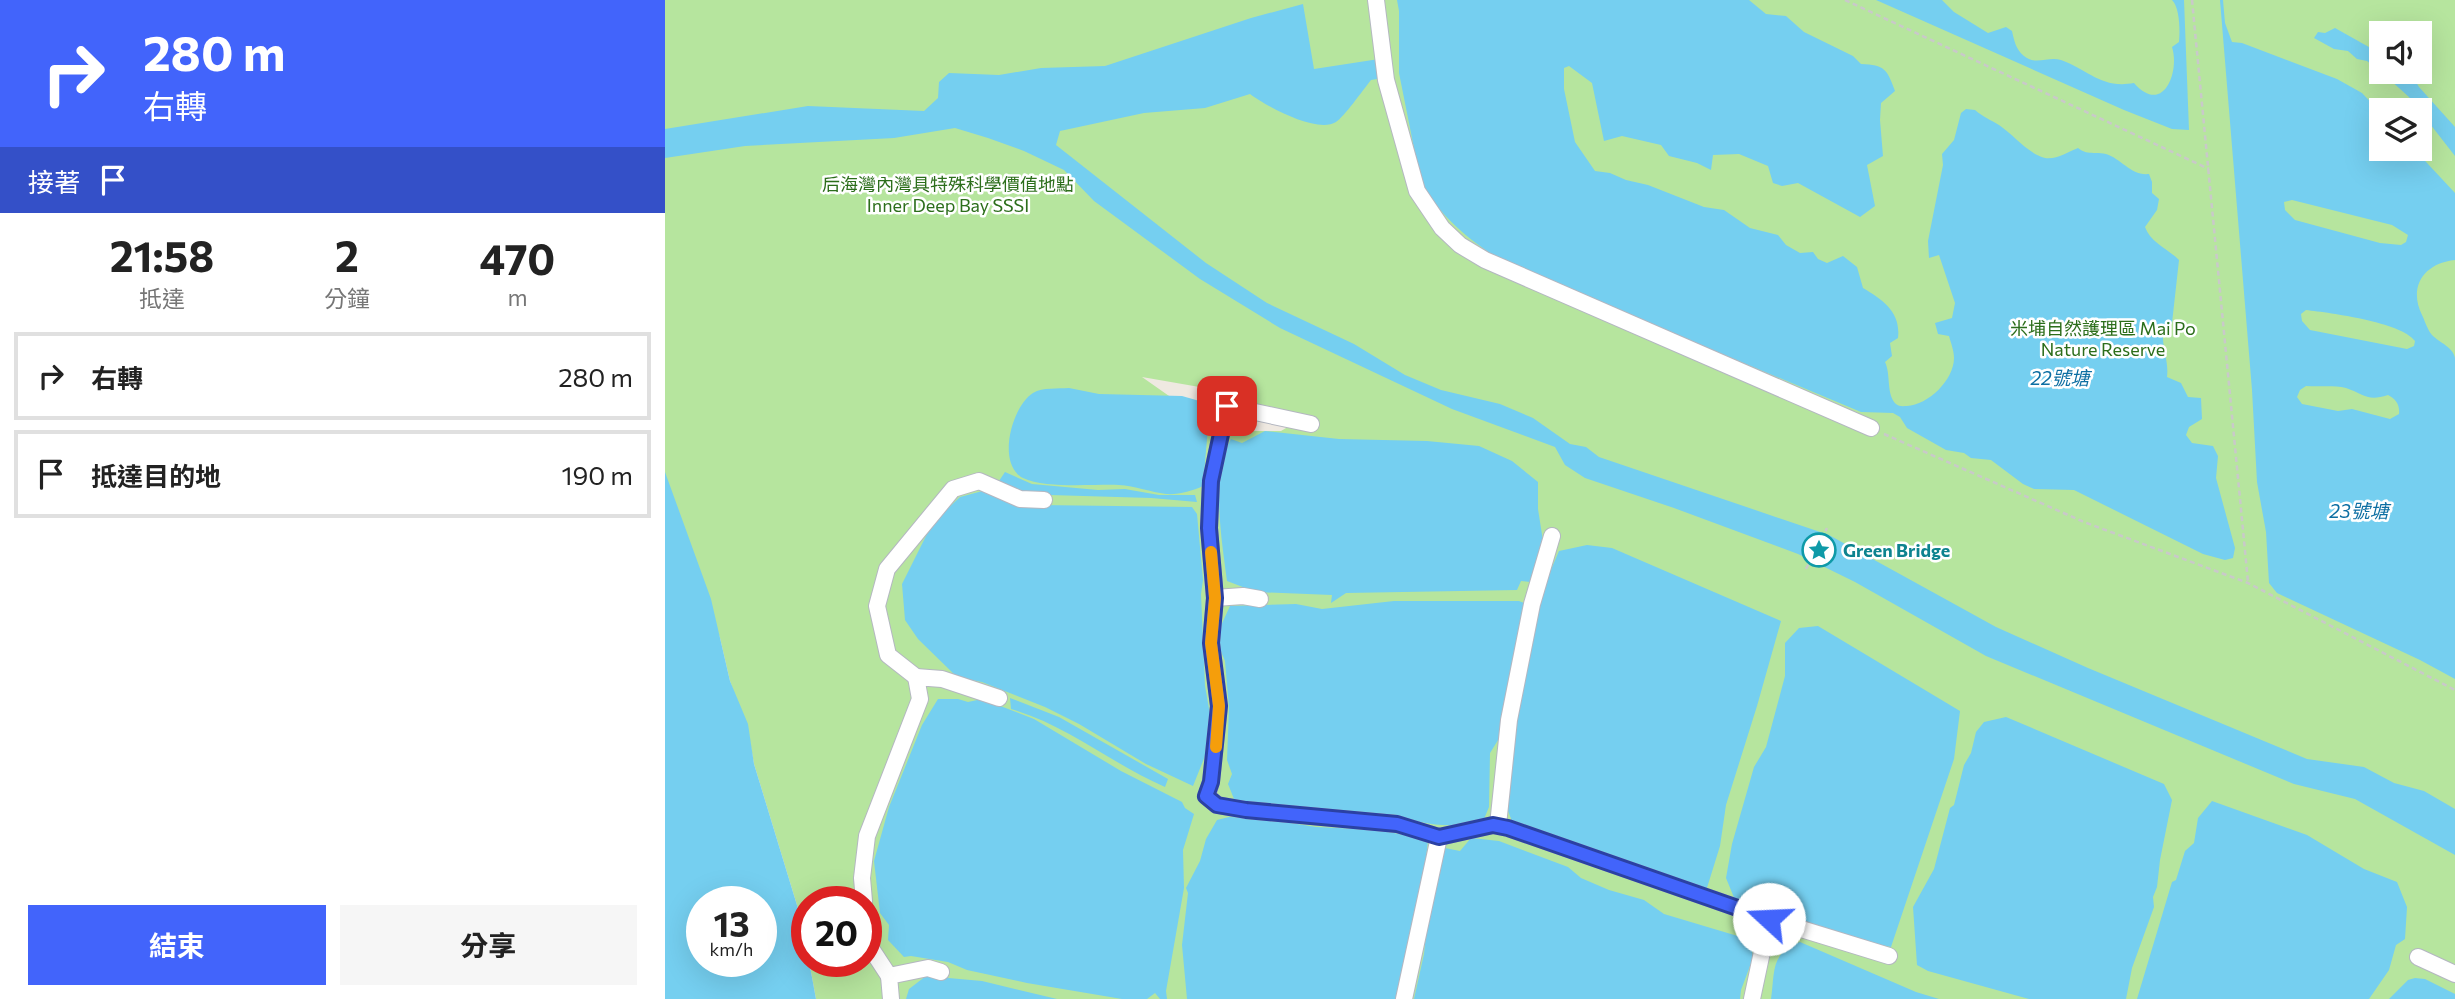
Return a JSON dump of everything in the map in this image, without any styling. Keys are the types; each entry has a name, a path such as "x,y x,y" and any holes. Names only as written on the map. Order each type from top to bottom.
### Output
{"lane":[{"path":"1376,0 1385,76 1413,182 1433,217 1460,245 1485,260 1871,428"},
{"path":"1311,425 1227,406 1211,481 1209,528 1215,598 1211,643 1219,706 1211,782 1206,796 1217,805 1397,824 1439,837 1498,825 1769,919 1889,956"},
{"path":"999,698 942,679 916,677 888,655 877,606 887,569 953,489 979,481 1020,499 1044,500"},
{"path":"1498,825 1509,720 1532,604 1552,536"},
{"path":"1215,598 1243,596 1260,599"},
{"path":"863,886 867,836 920,699 916,677"},
{"path":"1404,999 1439,837"},
{"path":"1752,999 1769,919"},
{"path":"2418,957 2455,974"},
{"path":"882,965 889,976 891,999"},
{"path":"889,976 928,968 941,972"}],"path":[{"path":"1845,0 2209,169"},
{"path":"2192,0 2248,583"},
{"path":"1871,428 2084,523 2248,583 2455,690"},
{"path":"1807,569 1827,528"}],"green space":[{"path":"665,0 2455,0 2455,999 816,999 812,977 882,977 882,886 791,886 754,764 749,736 730,681 720,638 665,478","holes":["1142,377 1234,393 1252,405 1308,415 1281,431 1240,431 1199,417"]}],"water":[{"name":"22號塘","path":"1397,0 1749,0 1766,14 1786,16 1804,32 1853,56 1861,64 1884,70 1895,91 1881,103 1883,156 1867,165 1875,206 1860,217 1798,183 1782,186 1773,183 1768,166 1739,154 1713,155 1711,170 1697,163 1669,156 1661,145 1622,136 1604,141 1592,83 1569,66 1564,68 1564,89 1575,142 1595,171 1648,185 1704,207 1724,210 1750,228 1778,235 1786,245 1800,253 1813,252 1818,259 1827,263 1843,256 1857,267 1863,288 1884,302 1897,321 1898,338 1890,343 1892,356 1885,362 1891,395 1900,406 1915,405 1931,396 1945,383 1953,366 1954,355 1949,336 1938,334 1935,323 1952,318 1955,303 1939,255 1929,258 1928,241 1943,165 1942,154 1954,140 1961,113 1966,109 1975,110 1999,125 2032,152 2045,158 2058,157 2078,148 2088,153 2112,156 2132,170 2149,174 2152,193 2159,199 2157,210 2145,227 2155,241 2179,260 2172,323 2163,333 2167,377 2181,383 2188,397 2201,398 2202,419 2189,427 2186,435 2192,443 2213,446 2218,456 2216,478 2235,548 2233,558 2225,560 2203,554 2074,490 2034,489 1991,460 1971,458 1964,453 1946,450 1907,428 1900,417 1893,413 1861,412 1507,264 1494,256 1446,217 1420,178 1399,73"},
{"path":"1876,0 1942,0 1954,12 1988,33 2006,27 2012,31 2017,48 2029,59 2061,60 2104,81 2134,83 2144,92 2153,95 2161,93 2171,78 2174,68 2172,47 2179,42 2178,14 2172,0 2184,0 2189,130 2172,129 2124,110"},
{"name":"23號塘","path":"2220,0 2223,0 2225,23 2232,42 2242,43 2337,79 2362,93 2369,100 2369,161 2425,161 2455,193 2455,260 2444,262 2427,271 2418,286 2417,295 2418,305 2432,335 2452,351 2455,358 2455,679 2277,593 2269,583 2266,532 2257,482","holes":["2292,200 2392,225 2408,235 2406,242 2401,245 2380,243 2295,220 2285,210 2284,202","2306,310 2381,324 2407,334 2415,341 2414,346 2407,349 2310,330 2302,321 2301,314","2306,386 2346,388 2370,397 2388,395 2397,403 2399,414 2390,419 2352,409 2338,411 2302,404 2297,397 2300,390"]},
{"path":"1303,4 1314,69 1379,59 1383,78 1371,80 1336,122 1328,125 1305,122 1250,94 1205,108 1144,113 1060,131 1056,145 1206,263 1267,303 1354,344 1405,375 1441,390 1500,404 1533,418 1570,444 1586,447 1599,457 1829,535 1996,627 2307,759 2364,767 2394,783 2424,791 2455,809 2455,855 2355,799 2294,784 1986,656 1855,582 1798,554 1585,478 1565,465 1555,447 1452,409 1280,328 1200,279 1094,201 1064,170 1024,151 955,128 894,138 745,146 665,158 665,129 808,106 924,111 938,98 939,82 949,73 999,75 1041,68 1105,66 1251,18"},
{"path":"2335,28 2369,47 2369,63 2314,38 2318,32 2325,33"},
{"path":"2395,84 2418,84 2429,98 2410,98"},
{"path":"2432,101 2455,127 2455,156 2432,126"},
{"path":"1069,388 1099,394 1182,396 1210,404 1203,486 1166,494 1125,486 1044,484 1023,478 1015,471 1010,461 1009,448 1013,422 1019,410 1025,400 1037,391"},
{"path":"1265,431 1339,439 1427,441 1479,446 1512,461 1538,482 1538,509 1543,541 1530,582 1521,581 1517,590 1346,593 1331,603 1332,595 1256,592 1227,581 1219,508 1225,454 1231,439 1242,443"},
{"path":"665,472 711,599 730,681 748,724 754,764 791,886 791,977 812,977 816,999 665,999"},
{"path":"1005,472 1032,484 1098,490 1125,489 1159,495 1195,495 1197,502 1016,494 997,484"},
{"path":"990,489 1039,505 1192,507 1197,514 1203,580 1201,594 1205,686 1211,720 1205,756 1193,786 1146,764 1045,707 982,682 957,677 918,639 905,620 902,584 926,536 938,518 960,497"},
{"path":"1587,545 1612,548 1781,621 1726,805 1720,846 1706,891 1512,821 1508,811 1509,752 1544,586 1559,551"},
{"path":"1394,601 1519,601 1527,604 1508,724 1490,753 1489,807 1484,819 1463,824 1440,825 1397,815 1246,805 1234,799 1228,784 1232,774 1227,760 1229,708 1225,661 1219,647 1218,632 1230,606 1296,604 1322,609"},
{"path":"1818,626 1960,711 1954,759 1891,947 1853,939 1735,900 1726,878 1732,844 1754,767 1766,747 1785,676 1785,643 1799,628"},
{"path":"1010,698 1059,717 1168,779 1165,787 1051,725 1011,709"},
{"path":"938,699 968,702 982,699 1034,719 1121,771 1182,802 1185,808 1194,814 1183,850 1184,888 1166,991 1167,999 1160,999 1155,993 1147,999 1122,999 1027,983 967,970 948,962 904,957 888,940 889,925 882,916 882,886 877,886 874,861 889,807 922,725"},
{"path":"2006,717 2164,784 2172,800 2153,897 2154,907 2132,968 2126,999 2029,999 1928,971 1917,965 1913,907 1934,869 1950,808 1954,805 1976,732 1984,722"},
{"path":"2212,801 2307,835 2364,869 2397,882 2407,907 2405,939 2396,945 2389,970 2369,999 2137,999 2172,882 2176,880 2185,851 2194,843 2198,818"},
{"path":"1229,817 1266,819 1316,827 1379,830 1428,840 1399,999 1187,999 1182,945 1188,893 1186,888 1200,861 1206,839 1217,820"},
{"path":"1471,838 1499,841 1568,867 1581,878 1609,890 1644,900 1664,914 1751,940 1753,958 1740,999 1414,999 1427,925 1445,848 1460,851"},
{"path":"1800,942 1916,992 1939,999 1771,999 1774,972 1779,958 1790,946"},
{"path":"926,976 982,981 1057,999 906,999 909,989"},
{"path":"2425,979 2455,994 2455,999 2389,999 2408,980"}],"slow traffic":[{"path":"1211,552 1215,598 1211,643 1219,706 1216,747"}],"place":[{"name":"Green Bridge","path":"1819,550"}],"route":[{"path":"1227,406 1211,481 1209,528 1215,598 1211,643 1219,706 1211,782 1206,796 1217,805 1343,821 1397,824 1439,837 1493,825 1508,828 1769,919"}],"park label":[{"name":"后海灣內灣具特殊科學價值地點 Inner Deep Bay SSSI","path":"948,194"},
{"name":"米埔自然護理區 Mai Po Nature Reserve","path":"2103,338"}]}
